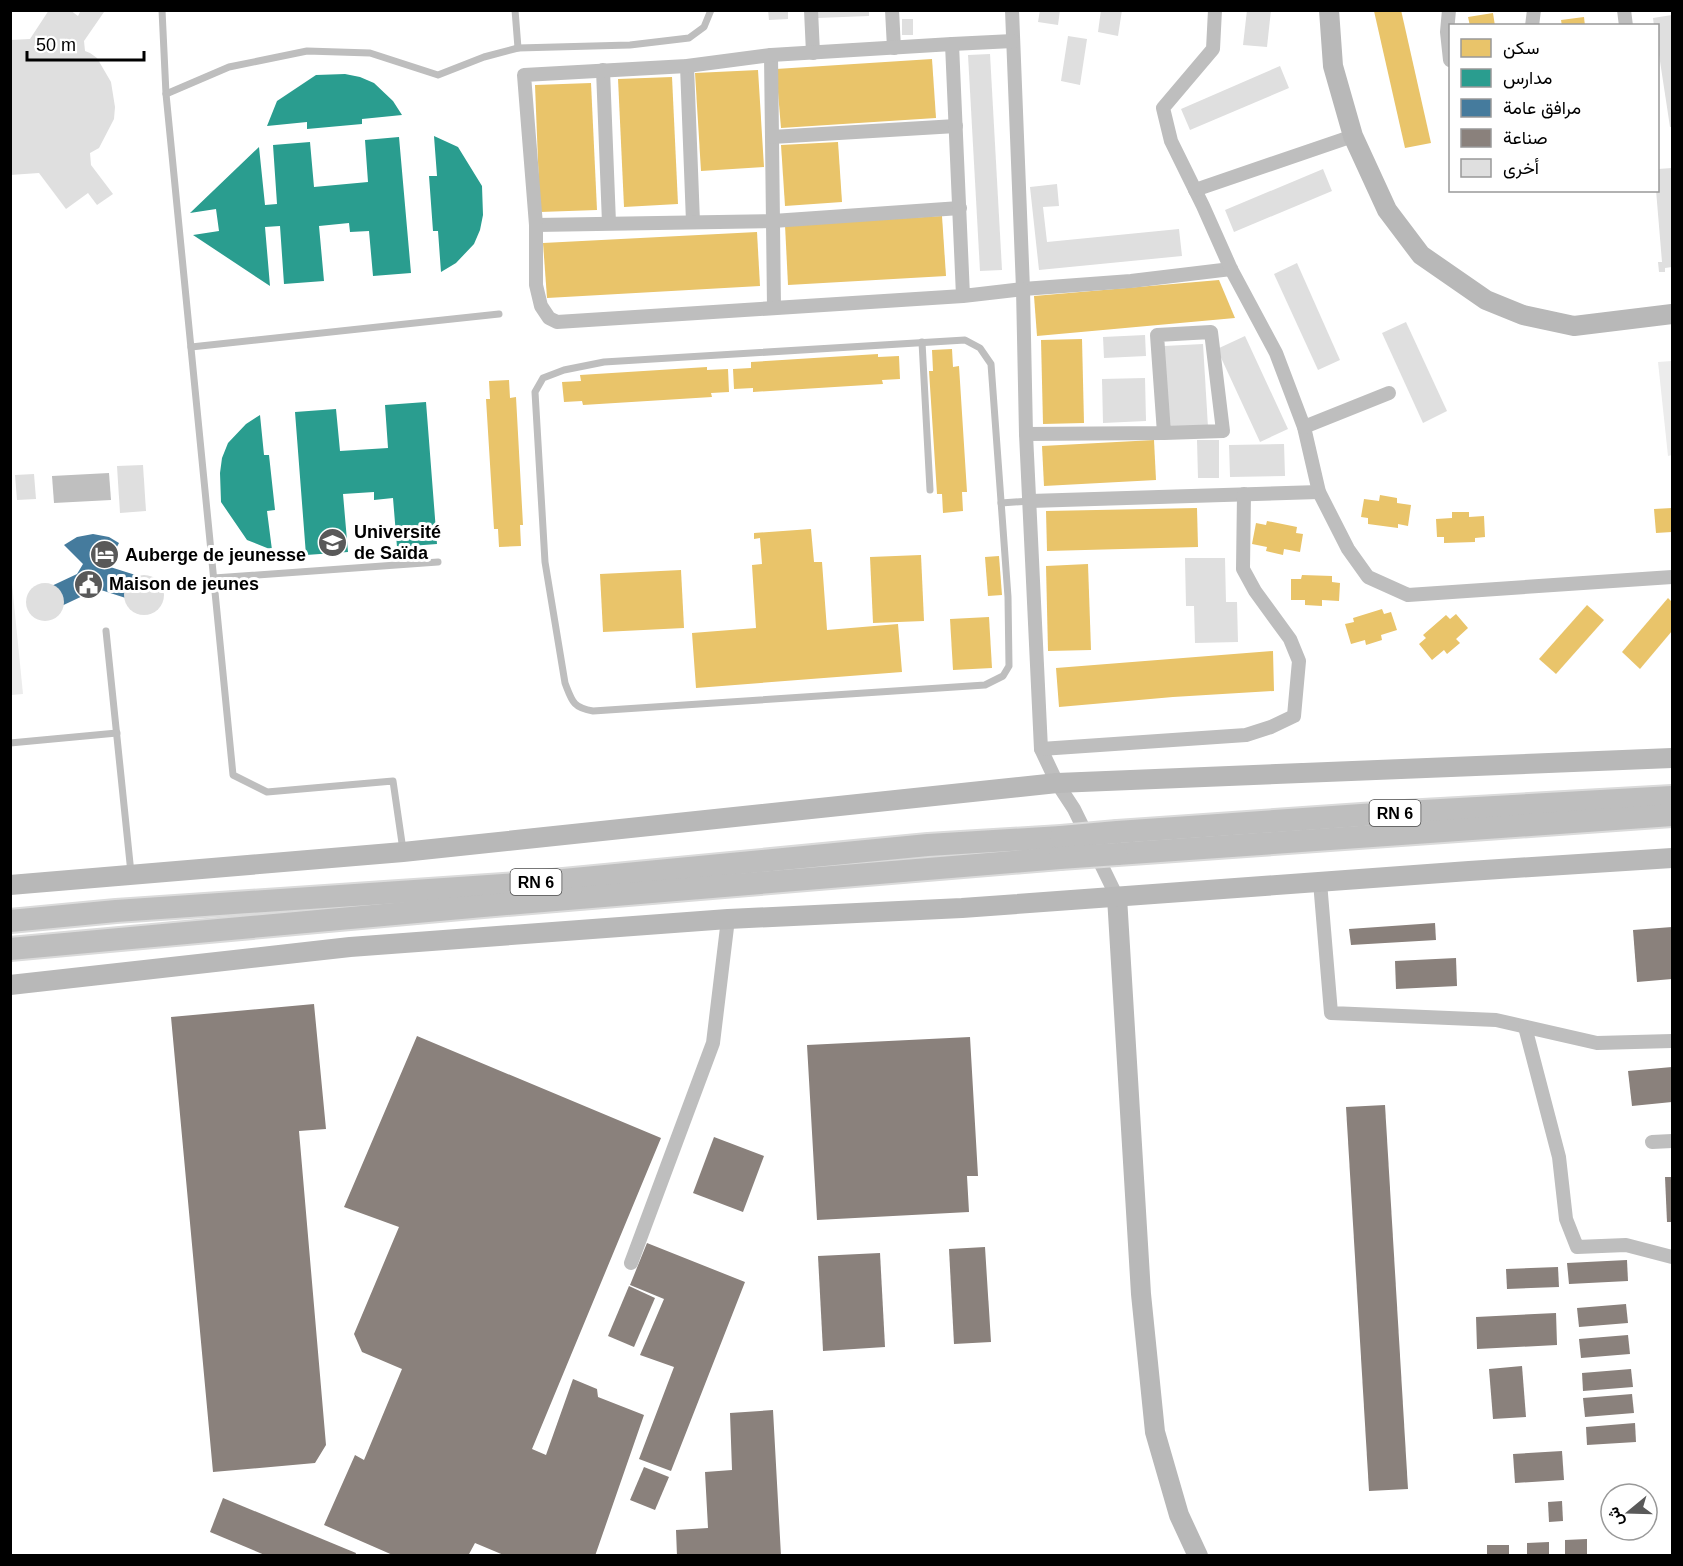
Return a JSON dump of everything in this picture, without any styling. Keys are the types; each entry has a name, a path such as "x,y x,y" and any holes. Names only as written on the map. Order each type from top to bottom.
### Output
{"main road":[{"name":"RN 6","path":"1580,812 1672,791"},
{"name":"RN 6","path":"10,921 116,911 532,883 928,845 1060,848 1117,854 1580,812 1672,797"},
{"name":"RN 6","path":"10,949 1060,848 1117,832 1405,812 1672,814"},
{"name":"RN 6","path":"1580,812 1672,820"}],"street":[{"path":"811,10 813,53"},
{"path":"892,10 894,48"},
{"path":"1012,10 1026,434 1041,749 1057,783 1074,809 1117,897 1141,1294 1155,1432 1179,1515 1198,1556"},
{"path":"1215,10 1213,49 1163,108 1171,141 1231,269 1276,354 1304,427 1319,492 1348,549 1368,578 1408,595 1672,577"},
{"path":"1329,10 1333,66 1353,136 1387,210 1421,255 1486,300 1523,315 1574,326 1672,314"},
{"path":"1449,10 1447,32 1449,51"},
{"path":"1013,41 771,55 687,66 524,75 536,225 536,285 541,306 549,318 557,322 963,296 1131,281 1231,269"},
{"path":"952,44 963,296"},
{"path":"771,55 774,308"},
{"path":"687,66 693,222"},
{"path":"603,70 609,223"},
{"path":"772,137 956,126"},
{"path":"1195,190 1353,136"},
{"path":"536,225 773,221 960,208"},
{"path":"1026,434 1164,433 1223,431 1211,332 1156,335 1164,433"},
{"path":"1304,427 1389,393"},
{"path":"1030,501 1319,492"},
{"path":"1041,749 1246,735 1294,716 1299,661 1290,639 1255,591 1243,569 1244,494"},
{"path":"10,885 403,852 1057,783 1672,758"},
{"path":"10,984 351,947 728,920 962,908 1672,858"},
{"path":"1320,882 1331,1013 1496,1020 1597,1043 1672,1041"},
{"path":"631,1263 712,1043 728,920"},
{"path":"1525,1027 1559,1157 1566,1219 1577,1247 1626,1245 1672,1257"},
{"path":"1652,1143 1672,1141"}],"lane":[{"path":"162,10 166,94 233,775 267,792 393,781 403,852"},
{"path":"515,10 519,48"},
{"path":"166,94 229,67 307,51 370,53 438,75 484,57 519,48 630,45 689,38 704,27 711,10"},
{"path":"191,347 499,314"},
{"path":"965,340 980,348 991,364 1008,597 1009,666 1003,676 985,686 592,711 580,709 573,702 564,683 545,562 536,392 543,378 564,370 604,362 922,342 965,340"},
{"path":"922,342 930,490"},
{"path":"1001,503 1030,501"},
{"path":"214,578 438,562"},
{"path":"106,631 131,874"},
{"path":"10,743 117,733"}],"shaded area":[{"path":"1672,361 1672,455 1668,456 1658,362"},
{"path":"109,473 111,500 54,503 52,476"},
{"path":"10,564 23,694 11,695 10,695"}],"building: سكن":[{"path":"1401,10 1431,143 1405,148 1374,11"},
{"path":"1493,13 1495,24 1470,24 1468,17"},
{"path":"1584,17 1585,24 1562,24 1561,20"},
{"path":"932,59 936,118 781,128 776,69"},
{"path":"758,70 764,167 701,171 695,73"},
{"path":"672,77 678,204 624,207 618,79"},
{"path":"591,83 597,210 540,212 535,85"},
{"path":"838,142 842,202 785,206 781,145"},
{"path":"942,216 946,276 788,285 785,225"},
{"path":"757,232 760,286 547,298 543,243"},
{"path":"1219,280 1235,318 1037,336 1034,296"},
{"path":"1082,339 1084,423 1043,424 1041,340"},
{"path":"952,349 953,367 959,366 967,492 962,492 963,511 943,513 942,494 937,494 929,371 933,371 932,350"},
{"path":"878,354 878,357 899,356 900,379 882,380 883,384 753,392 753,388 734,389 733,369 751,368 751,362"},
{"path":"707,367 707,370 728,369 729,392 711,393 712,397 583,405 582,401 564,402 562,382 581,381 580,375"},
{"path":"509,380 510,398 516,397 523,525 520,525 521,546 499,547 498,529 494,529 486,399 490,399 489,381"},
{"path":"1154,440 1156,480 1044,486 1042,446"},
{"path":"1380,495 1397,498 1397,503 1411,505 1408,526 1398,524 1398,528 1368,524 1368,518 1361,517 1364,499 1379,501"},
{"path":"1197,508 1198,547 1047,551 1046,511"},
{"path":"1672,508 1672,532 1656,533 1654,509"},
{"path":"1452,512 1469,512 1469,517 1484,516 1485,537 1475,538 1475,542 1444,543 1444,537 1437,537 1436,519 1452,518"},
{"path":"1267,521 1297,527 1296,533 1303,534 1300,552 1284,549 1283,555 1266,551 1267,547 1252,544 1256,523 1266,525"},
{"path":"811,529 814,562 822,562 827,630 898,624 902,672 696,688 692,633 756,628 752,565 762,564 760,538 754,539 754,533"},
{"path":"921,555 924,621 873,623 870,557"},
{"path":"999,556 1002,595 988,596 985,557"},
{"path":"1088,564 1091,650 1048,651 1046,566"},
{"path":"681,570 684,628 603,632 600,574"},
{"path":"1302,575 1332,576 1332,582 1340,583 1339,601 1322,600 1322,606 1305,605 1305,600 1291,600 1291,579 1301,579"},
{"path":"1668,598 1672,602 1672,631 1640,669 1622,652"},
{"path":"1587,605 1604,620 1556,674 1539,659"},
{"path":"1382,609 1384,614 1391,612 1397,630 1381,635 1382,640 1366,645 1365,640 1351,644 1345,624 1354,622 1353,618"},
{"path":"1456,614 1468,628 1456,639 1460,643 1447,654 1444,650 1432,660 1419,644 1426,638 1423,635 1446,615 1450,619"},
{"path":"989,617 992,668 953,670 950,619"},
{"path":"1273,651 1274,691 1059,707 1056,668"}],"building: مدارس":[{"path":"345,74 374,83 393,101 402,115 362,119 362,124 307,129 307,122 267,126 277,101 316,75"},
{"path":"434,136 458,147 482,186 483,215 474,244 456,263 441,272 438,231 433,231 429,176 437,176"},
{"path":"399,137 411,273 373,276 369,231 350,232 349,223 319,226 324,281 284,284 280,226 265,227 270,286 193,235 219,231 216,209 190,213 259,147 265,205 277,204 273,145 310,142 314,187 368,182 365,140"},
{"path":"426,402 437,544 397,547 393,498 374,500 374,492 343,494 348,552 306,555 295,412 336,409 340,451 388,448 385,405"},
{"path":"260,415 264,455 269,455 275,510 267,511 272,550 247,540 221,502 220,473 222,458 228,443 246,424"}],"building: مرافق عامة":[{"path":"93,534 109,537 119,543 107,566 145,578 138,602 101,590 89,593 53,610 43,590 77,574 83,564 64,545 77,537"}],"building: صناعة":[{"path":"1435,923 1436,940 1351,945 1349,929"},
{"path":"1672,927 1672,979 1637,982 1633,930"},
{"path":"1456,958 1457,986 1396,989 1395,961"},
{"path":"314,1004 326,1129 299,1131 326,1445 315,1463 213,1472 171,1017"},
{"path":"417,1036 661,1138 532,1449 546,1455 573,1379 597,1389 598,1397 644,1415 595,1556 506,1556 475,1543 468,1556 395,1556 324,1525 355,1455 364,1460 402,1369 362,1352 354,1334 399,1227 344,1207"},
{"path":"970,1037 978,1176 967,1176 969,1212 817,1220 807,1045"},
{"path":"1672,1067 1672,1102 1632,1106 1628,1071"},
{"path":"1385,1105 1408,1489 1369,1491 1346,1107"},
{"path":"714,1137 764,1156 743,1212 693,1193"},
{"path":"1665,1177 1672,1177 1672,1222 1667,1222"},
{"path":"647,1243 745,1282 671,1471 639,1459 674,1367 640,1355 664,1299 630,1285"},
{"path":"985,1247 991,1342 954,1344 949,1249"},
{"path":"880,1253 885,1347 823,1351 818,1256"},
{"path":"1627,1260 1628,1281 1569,1284 1567,1263"},
{"path":"1558,1267 1559,1287 1507,1289 1506,1269"},
{"path":"629,1286 655,1298 634,1347 608,1336"},
{"path":"1626,1304 1628,1323 1579,1327 1577,1308"},
{"path":"1556,1313 1557,1345 1477,1349 1476,1317"},
{"path":"1628,1335 1630,1354 1581,1358 1579,1339"},
{"path":"1522,1366 1526,1417 1493,1419 1489,1369"},
{"path":"1631,1369 1633,1387 1583,1391 1582,1373"},
{"path":"1632,1394 1634,1413 1585,1417 1583,1398"},
{"path":"773,1410 781,1556 677,1556 676,1530 708,1528 705,1472 732,1470 730,1413"},
{"path":"1635,1423 1636,1442 1587,1445 1586,1427"},
{"path":"1562,1451 1564,1480 1515,1483 1513,1454"},
{"path":"644,1467 669,1477 655,1510 630,1500"},
{"path":"223,1498 356,1553 355,1556 267,1556 210,1532"},
{"path":"1562,1501 1563,1521 1549,1522 1548,1502"},
{"path":"1587,1539 1587,1556 1565,1556 1565,1540"},
{"path":"1549,1542 1549,1556 1527,1556 1527,1543"},
{"path":"1487,1545 1509,1545 1509,1556 1487,1556"}],"building: أخرى":[{"path":"49,10 70,10 78,16 81,10 104,12 84,41 85,51 97,58 111,82 115,107 114,119 99,148 90,153 91,165 113,194 97,205 88,193 66,209 39,173 10,175 10,40 30,39"},
{"path":"768,10 788,10 788,19 769,20"},
{"path":"817,10 869,10 869,16 817,18"},
{"path":"1040,10 1060,10 1058,25 1038,22"},
{"path":"1101,10 1122,10 1118,36 1098,32"},
{"path":"1247,10 1271,10 1267,47 1243,45"},
{"path":"1672,15 1672,127 1670,127 1659,55 1659,24 1654,24 1653,18"},
{"path":"902,19 913,19 913,35 902,35"},
{"path":"1068,36 1087,39 1080,85 1061,81"},
{"path":"990,54 1002,270 980,271 968,55"},
{"path":"1280,66 1289,88 1190,130 1181,109"},
{"path":"1672,168 1672,267 1665,268 1665,272 1659,272 1658,262 1662,262 1656,192 1659,192 1659,169"},
{"path":"1323,169 1332,191 1234,232 1225,210"},
{"path":"1057,184 1059,206 1043,207 1047,242 1179,229 1182,256 1039,270 1030,187"},
{"path":"1297,263 1340,360 1318,370 1274,274"},
{"path":"1406,322 1447,411 1423,423 1382,333"},
{"path":"1145,335 1146,356 1104,358 1103,337"},
{"path":"1245,336 1288,429 1260,442 1217,349"},
{"path":"1203,344 1208,427 1169,430 1164,346"},
{"path":"1145,378 1146,421 1103,423 1102,379"},
{"path":"1197,440 1219,440 1219,478 1198,478"},
{"path":"1284,444 1285,476 1230,477 1229,445"},
{"path":"143,465 146,511 120,513 117,466"},
{"path":"34,474 36,499 17,500 15,475"},
{"path":"1185,558 1225,558 1226,602 1237,602 1238,642 1195,643 1194,606 1186,606"},
{"path":"144,575 158,581 164,595 158,609 144,615 130,609 124,595 130,581"},
{"path":"45,583 59,588 64,602 59,616 45,621 31,616 26,602 31,588"}],"place":[{"name":"Université de Saïda","path":"333,542"},
{"name":"Auberge de jeunesse","path":"104,555"},
{"name":"Maison de jeunes","path":"88,584"}]}
